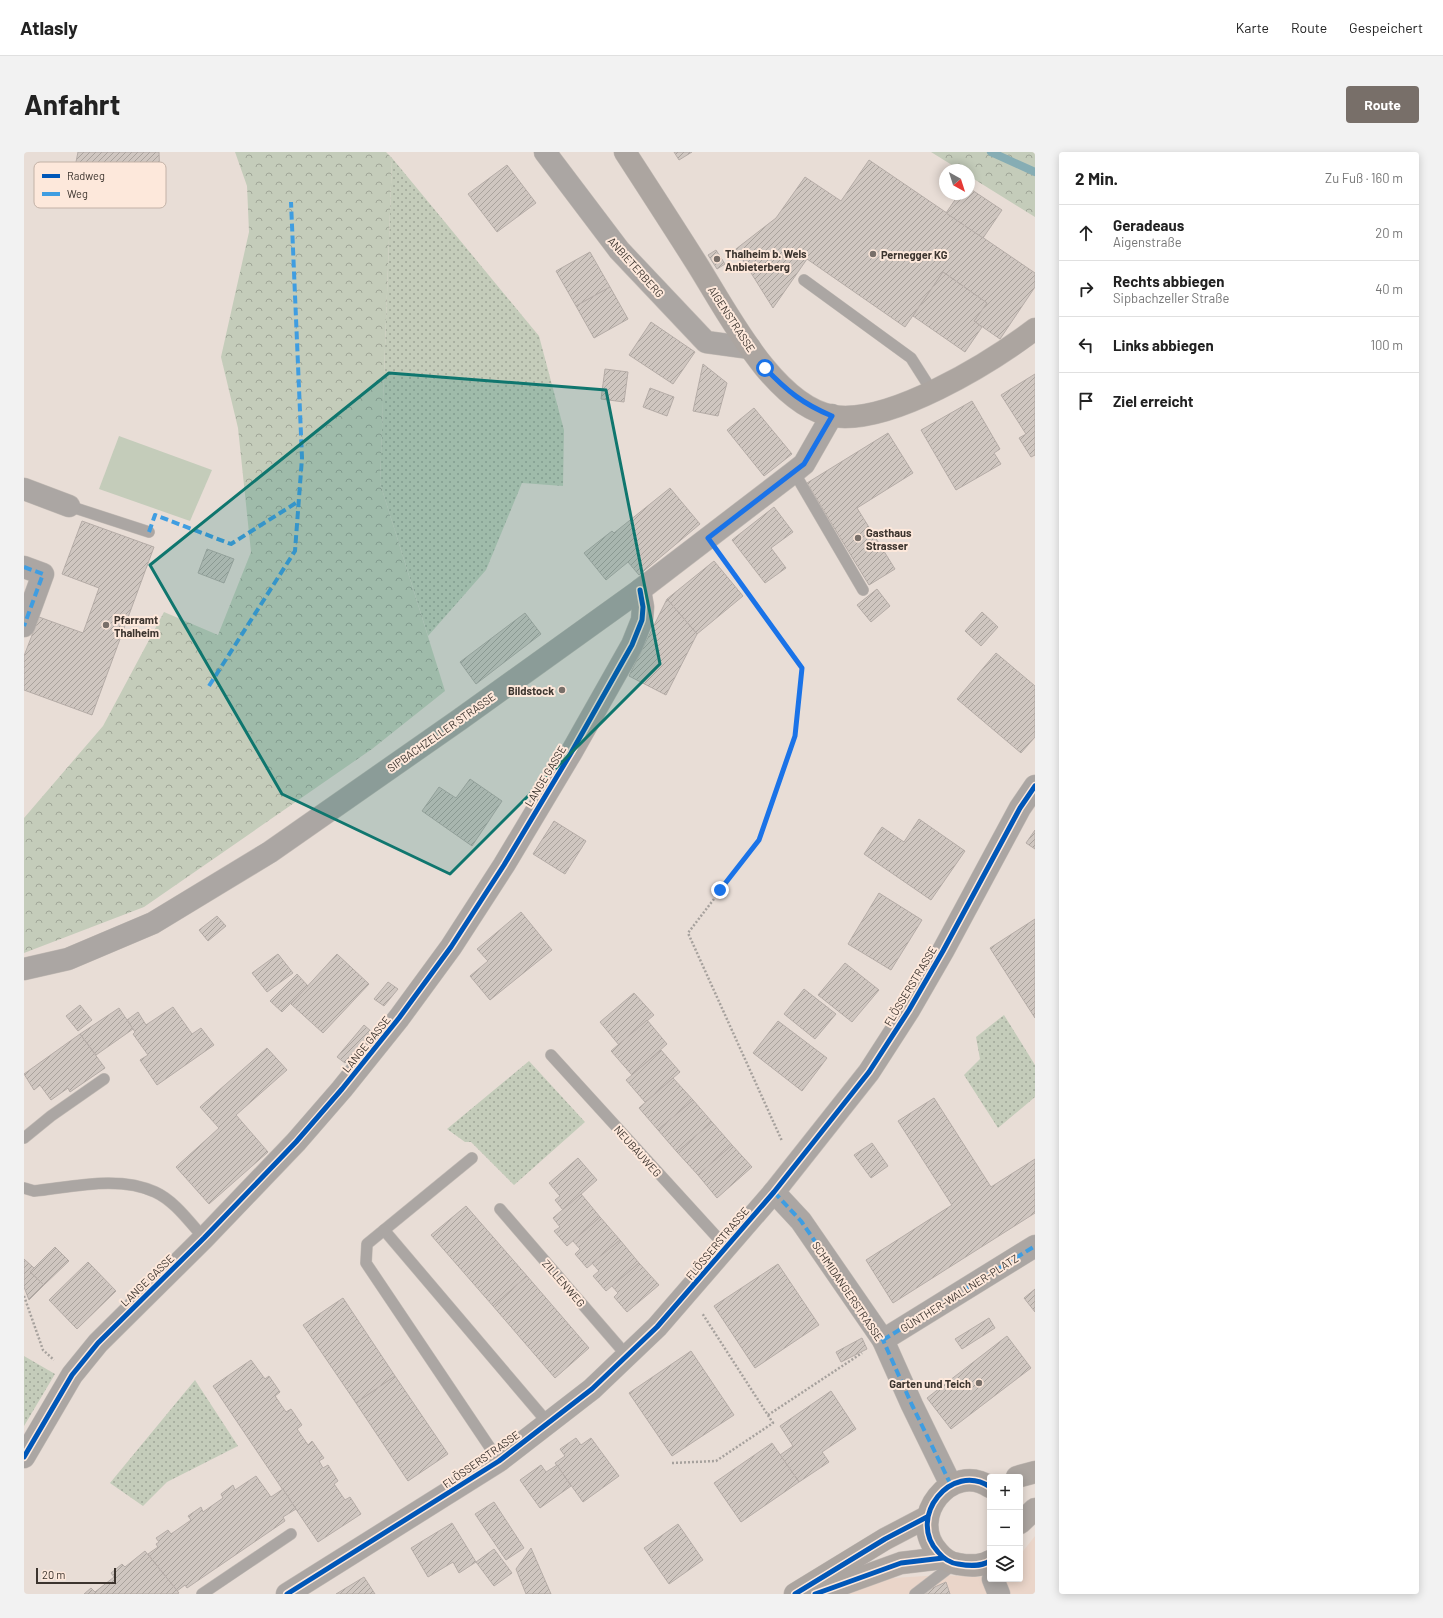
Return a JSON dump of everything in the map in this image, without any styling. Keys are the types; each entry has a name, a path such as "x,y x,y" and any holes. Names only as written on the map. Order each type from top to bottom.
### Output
{"street":[{"name":"ANBIETERBERG","path":"545,152 619,250 706,342 750,348"},
{"name":"AIGENSTRASSE","path":"625,152 750,348 765,368 797,398 814,409 832,416 853,416 876,412 932,391 983,364 1035,329"},
{"name":"SIPBACHZELLER STRASSE","path":"24,969 68,959 153,923 257,860 458,720 640,590 794,472 804,464 832,416"},
{"path":"24,489 69,506"},
{"path":"24,567 43,574 24,626"},
{"name":"LANGE GASSE","path":"24,1456 72,1375 98,1342 204,1238 296,1142 342,1089 399,1018 451,947 504,865 632,645 642,620 643,607 640,590"},
{"name":"FLÖSSERSTRASSE","path":"287,1594 499,1461 592,1389 628,1357 686,1295 774,1192 869,1072 909,1010 943,951 1006,834 1035,786"},
{"name":"SCHMIDANGERSTRASSE","path":"774,1192 801,1221 882,1340 951,1485"},
{"name":"GÜNTHER-WALLNER-PLATZ","path":"882,1340 1035,1246"},
{"path":"1023,1475 1035,1472"},
{"path":"948,1561 933,1546 927,1532 927,1517 932,1504 940,1493 951,1485 963,1482 975,1482 987,1485"},
{"path":"1023,1519 1035,1509"},
{"path":"795,1594 885,1539 927,1517"},
{"path":"815,1594 901,1563 948,1561 970,1567 987,1568"},
{"path":"995,1582 999,1594"}],"lane":[{"path":"804,280 911,358 932,391"},
{"path":"794,472 863,590"},
{"path":"69,506 149,532"},
{"name":"NEUBAUWEG","path":"551,1055 726,1247"},
{"path":"24,1138 51,1116 104,1079"},
{"path":"472,1158 367,1244 366,1263 499,1461"},
{"path":"24,1188 34,1192 103,1183 136,1185 156,1192 172,1204 204,1238"},
{"name":"ZILLENWEG","path":"500,1209 628,1357"},
{"path":"384,1230 548,1423"},
{"path":"202,1594 291,1534"},
{"path":"915,1594 948,1561"}],"path":[{"path":"708,538 802,668 795,736 759,840 688,933 793,1167"},
{"path":"672,1463 716,1461 773,1423 698,1306 686,1295"},
{"path":"24,1296 43,1350 72,1375"},
{"path":"768,1415 882,1340"}],"highlighted area":[{"path":"389,373 606,390 660,664 450,874 282,794 150,565"}],"shaded area":[{"path":"1035,1536 1035,1594 844,1594 876,1579 943,1575 979,1577 987,1574 987,1582 1023,1582 1023,1551"}],"green space":[{"path":"235,152 386,152 392,158 380,483 445,691 372,749 144,907 24,953 24,818 103,726 164,612 218,635 251,552 238,428 221,357 249,232 247,186"},
{"path":"931,152 1035,152 1035,217 975,180 975,164 950,164"},
{"path":"392,158 539,336 564,430 563,486 522,483 486,570 428,636 380,483"},
{"path":"119,436 212,470 190,521 99,489"},
{"path":"1004,1015 1035,1065 1035,1097 998,1128 964,1075 980,1059 976,1037"},
{"path":"529,1061 585,1122 514,1185 471,1142 465,1142 447,1129"},
{"path":"24,1356 55,1374 24,1426"},
{"path":"195,1380 238,1446 167,1482 143,1506 110,1483"}],"building":[{"path":"78,152 159,152 159,162 76,162"},
{"path":"674,152 692,152 679,160"},
{"name":"Pernegger KG","path":"869,160 1035,273 1035,287 1000,339 974,321 987,303 943,272 905,327 807,259 773,308 736,249 776,218 805,177 841,201"},
{"path":"507,165 536,203 497,232 468,194"},
{"path":"975,192 1002,210 983,238 946,213 955,200 975,200"},
{"name":"Thalheim b. Wels Anbieterberg","path":"716,250 725,264 717,269 708,255"},
{"path":"590,252 610,287 576,306 556,271"},
{"path":"943,272 987,303 974,321 982,327 965,352 913,316"},
{"path":"610,287 628,319 594,338 576,306"},
{"path":"651,322 695,352 673,384 629,355"},
{"path":"703,364 727,383 718,416 693,411"},
{"path":"605,369 628,372 624,402 601,399"},
{"path":"1035,374 1035,455 1031,457 1019,438 1026,434 1001,395"},
{"path":"650,388 674,397 667,416 643,407"},
{"path":"972,401 1000,449 994,453 1001,464 956,490 921,430"},
{"path":"754,408 792,454 764,476 727,430"},
{"name":"Gasthaus Strasser","path":"888,433 913,473 857,508 895,569 869,585 807,483"},
{"path":"670,488 700,524 639,575 628,562 606,580 584,553 612,531 614,533"},
{"path":"774,507 793,532 771,548 786,568 765,583 732,540"},
{"name":"Pfarramt Thalheim","path":"82,521 154,547 92,715 24,690 24,656 39,617 83,633 99,588 62,574"},
{"path":"207,549 234,559 224,583 198,573"},
{"path":"714,561 743,596 697,634 667,599"},
{"path":"877,589 890,606 871,622 857,605"},
{"path":"667,599 697,634 666,695 629,676"},
{"path":"982,612 998,627 981,646 965,631"},
{"path":"525,613 541,634 476,684 460,662"},
{"path":"996,653 1035,686 1035,737 1021,753 957,699"},
{"path":"470,779 502,801 472,846 422,811 439,787 456,798"},
{"path":"919,819 965,851 931,900 864,854 882,827 904,842"},
{"path":"554,821 586,841 565,874 533,854"},
{"path":"1035,830 1035,849 1026,843"},
{"path":"879,893 922,920 891,970 848,944"},
{"path":"521,912 552,950 490,1000 470,976 488,961 477,949"},
{"path":"217,916 226,926 208,941 199,930"},
{"path":"1035,919 1035,1018 990,948"},
{"path":"278,954 293,973 267,992 252,973"},
{"path":"337,954 369,984 323,1033 291,1004"},
{"path":"845,963 879,990 852,1022 818,995"},
{"path":"297,974 308,986 282,1012 270,1001"},
{"path":"388,982 398,989 384,1006 374,999"},
{"path":"804,989 836,1014 815,1039 784,1014"},
{"path":"634,993 654,1015 619,1045 600,1022"},
{"path":"80,1005 92,1020 78,1031 66,1016"},
{"path":"173,1007 192,1034 201,1028 214,1045 157,1085 140,1060 148,1055 133,1034 135,1032 127,1020 138,1012 146,1025"},
{"path":"119,1008 133,1029 96,1055 80,1034"},
{"path":"647,1020 667,1044 632,1075 611,1051"},
{"path":"778,1021 827,1058 802,1091 753,1053"},
{"path":"364,1025 372,1032 345,1063 337,1057"},
{"path":"80,1034 105,1068 70,1092 68,1088 51,1100 40,1085 34,1090 24,1074"},
{"path":"267,1048 287,1070 236,1115 268,1152 209,1204 176,1167 219,1128 200,1107"},
{"path":"661,1050 680,1072 645,1102 626,1080"},
{"path":"673,1078 693,1100 658,1130 639,1108"},
{"path":"934,1098 991,1187 1035,1159 1035,1213 893,1303 866,1260 952,1205 898,1121"},
{"path":"693,1100 712,1122 677,1152 658,1130"},
{"path":"712,1122 732,1145 698,1175 677,1152"},
{"path":"872,1143 888,1166 871,1178 854,1155"},
{"path":"732,1145 752,1167 717,1198 698,1175"},
{"path":"578,1158 597,1180 563,1210 555,1200 560,1196 549,1183"},
{"path":"581,1194 600,1217 567,1246 554,1231 560,1227 553,1218"},
{"path":"466,1206 527,1276 493,1306 431,1235"},
{"path":"600,1217 620,1240 587,1268 575,1254 580,1249 573,1241"},
{"path":"620,1240 639,1263 606,1291 593,1276 599,1271 592,1263"},
{"path":"55,1247 69,1261 44,1285 30,1272"},
{"path":"24,1259 34,1268 30,1272 44,1285 29,1300 24,1287"},
{"path":"88,1262 116,1291 77,1329 49,1300"},
{"path":"639,1263 659,1285 627,1312 614,1297 618,1293 612,1286"},
{"path":"778,1264 819,1325 755,1368 714,1306"},
{"path":"527,1276 589,1348 555,1378 493,1306"},
{"path":"1035,1289 1035,1312 1024,1298"},
{"path":"343,1298 395,1376 356,1403 303,1325"},
{"path":"989,1318 995,1328 962,1349 955,1339"},
{"name":"Garten und Teich","path":"1007,1336 1031,1368 951,1429 927,1398"},
{"path":"862,1338 867,1349 841,1362 836,1352"},
{"path":"691,1351 734,1415 672,1456 629,1393"},
{"path":"251,1360 265,1379 269,1376 280,1392 275,1396 286,1412 291,1409 302,1425 297,1429 308,1445 312,1441 324,1458 319,1461 323,1468 328,1465 338,1481 334,1484 345,1500 350,1497 361,1514 318,1542 213,1386"},
{"path":"395,1376 448,1454 408,1481 356,1403"},
{"path":"831,1391 856,1429 822,1452 829,1462 799,1482 780,1455 793,1446 780,1426"},
{"path":"576,1438 581,1445 591,1438 619,1476 583,1502 555,1463 565,1456 560,1449"},
{"path":"772,1443 799,1482 741,1522 714,1483"},
{"path":"541,1465 546,1472 557,1465 571,1486 540,1508 520,1480"},
{"path":"256,1476 271,1497 283,1489 296,1509 283,1517 285,1521 187,1588 185,1585 177,1591 148,1554 158,1547 156,1544 159,1542 156,1538 168,1530 171,1534 191,1520 188,1516 201,1507 203,1512 223,1498 221,1494 233,1485 235,1490"},
{"path":"494,1502 524,1548 506,1560 475,1514"},
{"path":"452,1523 476,1562 459,1573 453,1562 428,1577 411,1548"},
{"path":"678,1524 703,1560 669,1584 644,1548"},
{"path":"531,1548 551,1594 526,1594 516,1569"},
{"path":"494,1549 512,1573 494,1586 476,1562"},
{"path":"145,1551 179,1593 84,1594 91,1588 95,1592 114,1577 111,1573 122,1564 125,1567"},
{"path":"364,1577 375,1594 336,1594"},
{"path":"946,1582 950,1594 920,1594 921,1593"}],"waterway":[{"path":"991,152 1035,172"}],"marked path":[{"path":"209,686 295,551 302,458 291,202"},
{"path":"149,532 155,515 231,544 299,501"},
{"path":"24,567 43,574 24,626"},
{"path":"774,1192 801,1221 883,1340 912,1405 951,1485"},
{"path":"883,1340 1035,1246"}],"cycle path":[{"path":"24,1457 72,1375 98,1343 204,1238 296,1142 342,1089 399,1018 451,947 504,865 571,753 632,645 642,620 643,607 640,590"},
{"path":"287,1594 499,1461 592,1389 657,1327 774,1192 869,1072 909,1010 943,951 1020,808 1035,786"},
{"path":"987,1486 976,1481 961,1481 948,1487 938,1497 930,1509 927,1523 929,1538 938,1552 946,1560 952,1563 970,1566 987,1562"},
{"path":"795,1594 885,1539 927,1517"},
{"path":"815,1594 901,1563 943,1558"}],"place":[{"name":"Pernegger KG","path":"873,254"},
{"name":"Thalheim b. Wels Anbieterberg","path":"717,259"},
{"name":"Gasthaus Strasser","path":"858,538"},
{"name":"Pfarramt Thalheim","path":"106,625"},
{"name":"Bildstock","path":"562,690"},
{"name":"Garten und Teich","path":"979,1383"}],"route":[{"path":"720,890 759,840 795,736 802,668 708,538 804,464 832,416 814,409 797,398 765,368"}]}
